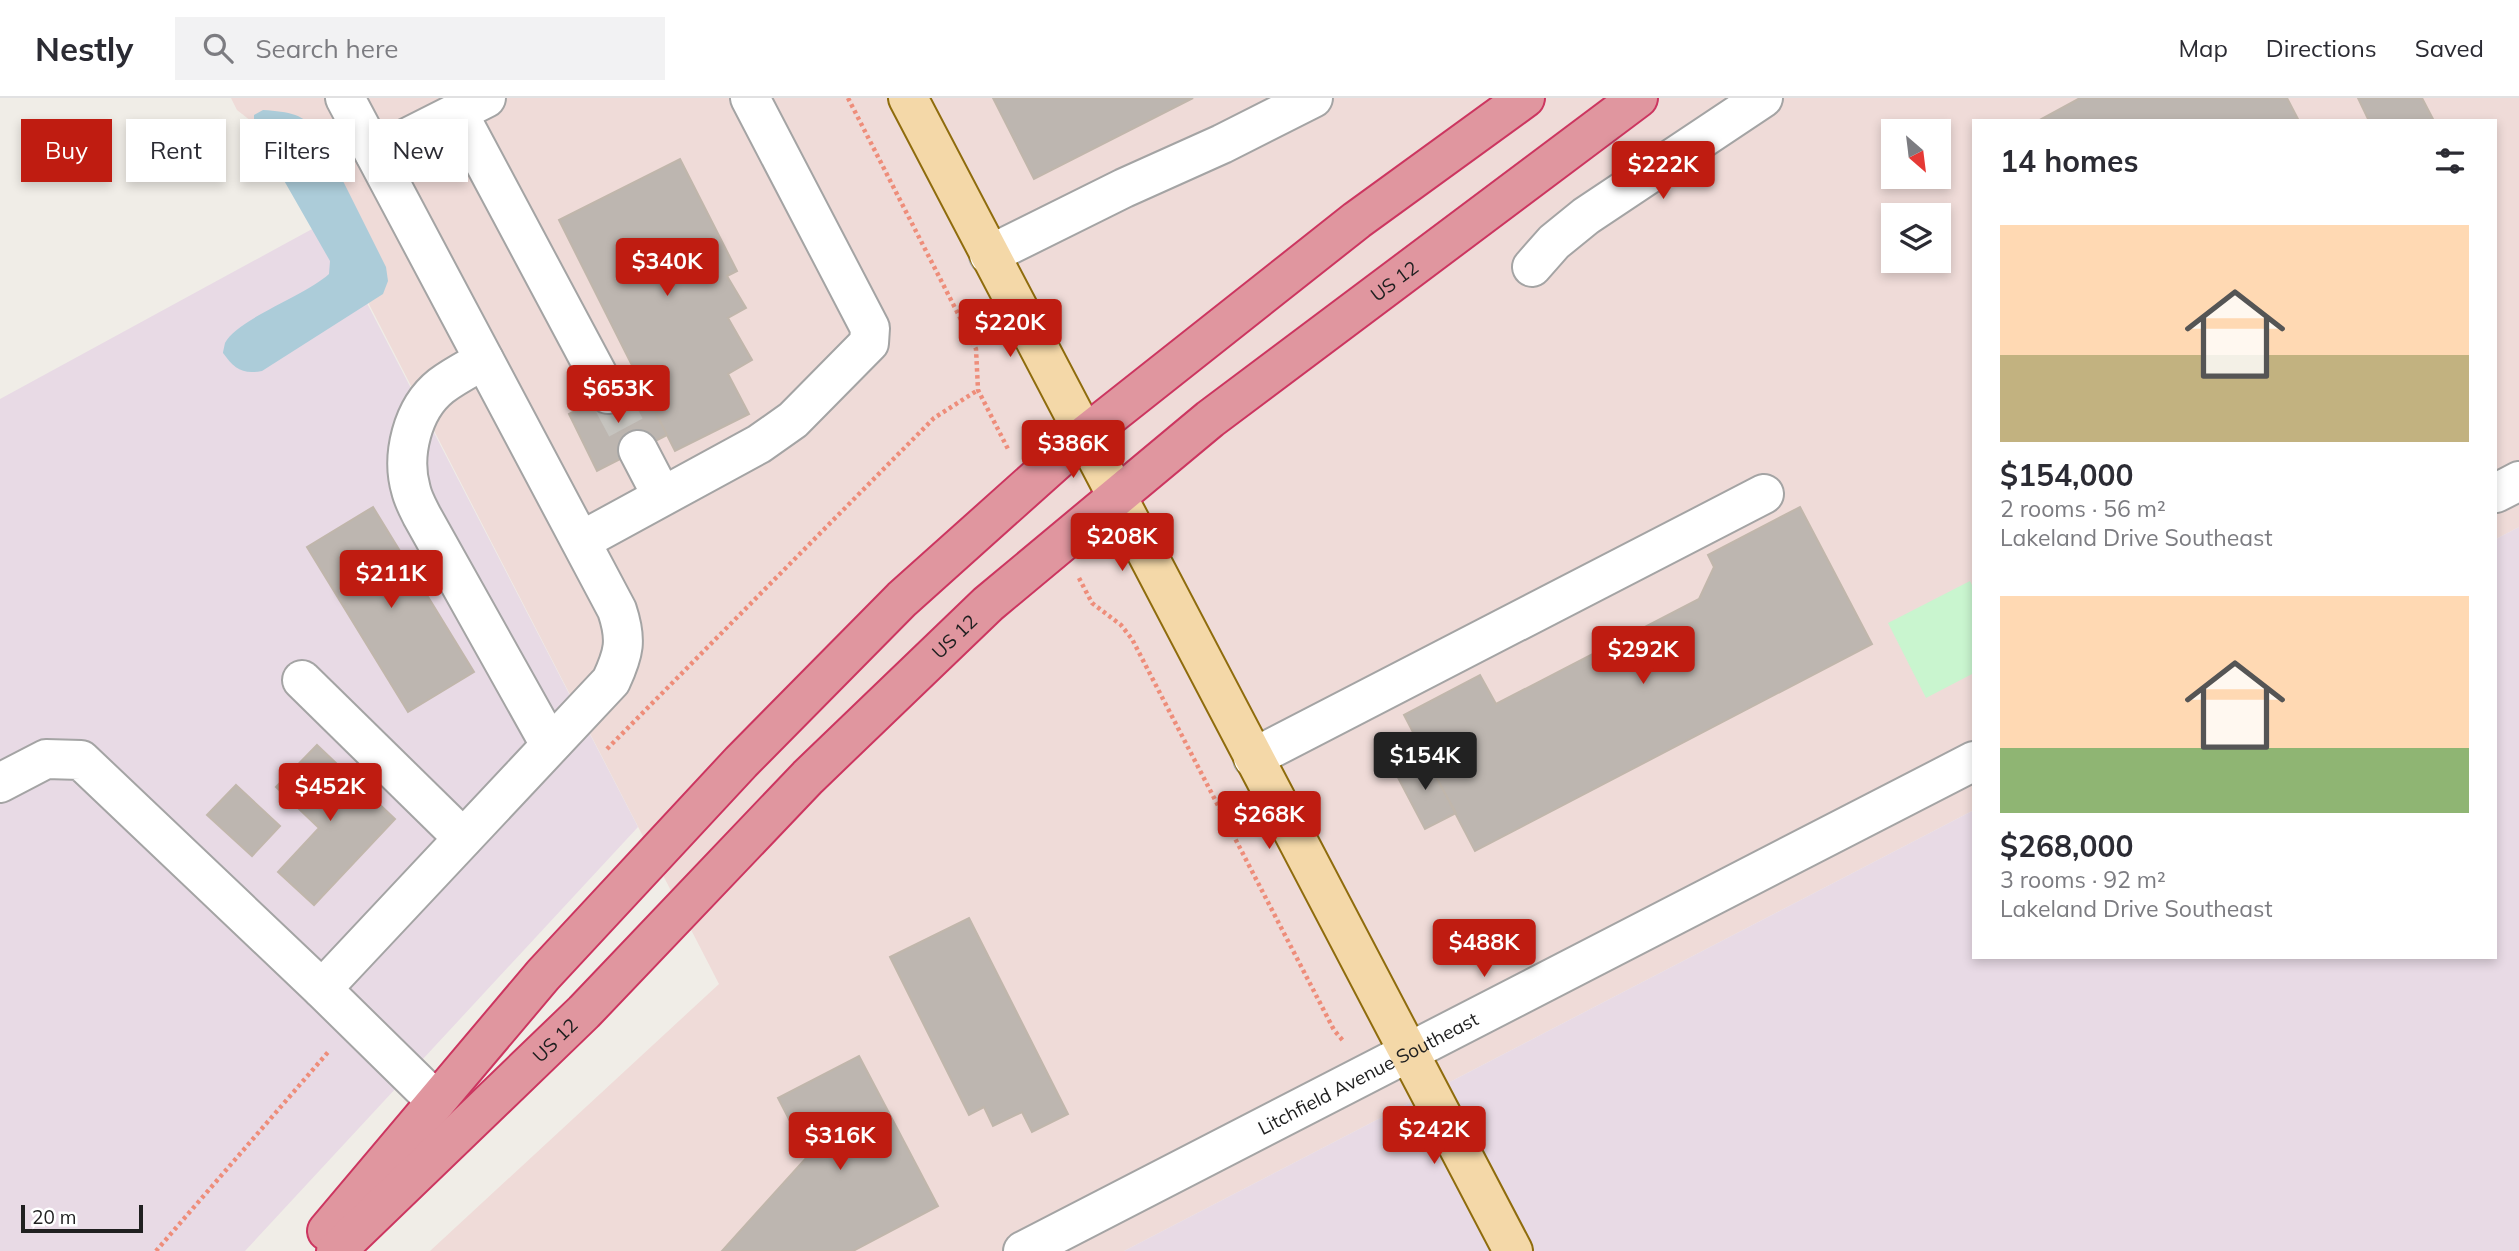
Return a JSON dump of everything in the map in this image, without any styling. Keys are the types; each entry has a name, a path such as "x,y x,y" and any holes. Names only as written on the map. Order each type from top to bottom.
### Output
{"highway":[{"path":"310,1251 543,975 741,762 902,599 1084,436 1356,220 1525,98"},
{"name":"US 12","path":"336,1251 575,1021 808,777 988,604 1210,419 1638,98"}],"main road":[{"path":"908,98 1513,1251"}],"street":[{"path":"345,98 369,143"},
{"path":"581,541 759,444 793,420 869,343 870,328 750,98"},
{"path":"989,255 1313,98"},
{"path":"1532,267 1554,242 1586,216 1763,98"},
{"path":"446,119 472,106 608,394"},
{"path":"322,989 611,681 621,660 624,645 623,628 617,610 390,182"},
{"path":"484,360 441,386 414,424 407,460 411,490 422,516 544,734 554,741"},
{"path":"638,450 662,496"},
{"path":"2497,492 2519,481"},
{"path":"1253,758 1764,494"},
{"path":"302,680 463,838"},
{"path":"0,783 46,759 80,760 436,1101"},
{"name":"Litchfield Avenue Southeast","path":"1023,1251 1972,762"}],"path":[{"path":"848,98 976,349 978,390 1003,438"},
{"path":"600,756 934,418 978,390"},
{"path":"1092,603 1121,625 1132,639 1334,1030 1368,1072"},
{"path":"156,1251 354,1021"}],"shaded area":[{"path":"231,98 2519,98 2519,527 2497,538 2497,119 1972,119 1972,811 1124,1251 430,1251 719,984 356,279 303,182 355,182 355,119 248,119 237,110"},
{"path":"325,222 638,827 245,1251 0,1251 0,399"},
{"path":"2519,527 2519,1251 1124,1251 1972,811 1972,959 2497,959 2497,538"}],"green space":[{"path":"1970,581 1972,674 1926,698 1888,623"}],"water":[{"path":"263,110 304,119 254,119 254,115"},
{"path":"285,182 344,182 386,267 388,281 383,294 262,371 249,372 235,366 223,353 225,343 232,334 257,316 329,274 330,261"}],"building":[{"path":"993,98 1193,98 1034,179"},
{"path":"2080,98 2287,98 2298,119 2042,119"},
{"path":"2358,98 2422,98 2433,119 2368,119"},
{"path":"680,159 737,271 727,276 746,308 728,318 752,360 728,374 749,414 675,451 559,220"},
{"path":"639,379 667,435 597,471 569,414"},
{"path":"373,507 474,672 408,712 307,547"},
{"path":"1800,507 1872,644 1475,851 1404,715 1480,675 1496,704 1699,599 1714,567 1708,555"},
{"path":"317,745 395,819 314,905 278,872 319,828 276,787"},
{"path":"1424,755 1456,813 1425,829 1394,770"},
{"path":"236,785 280,826 252,856 207,815"},
{"path":"969,918 1068,1114 1032,1132 1022,1112 993,1126 984,1107 969,1115 890,957"},
{"path":"859,1056 938,1206 853,1251 722,1251 808,1156 778,1098"}],"tunnel":[{"path":"608,394 638,450"}]}
